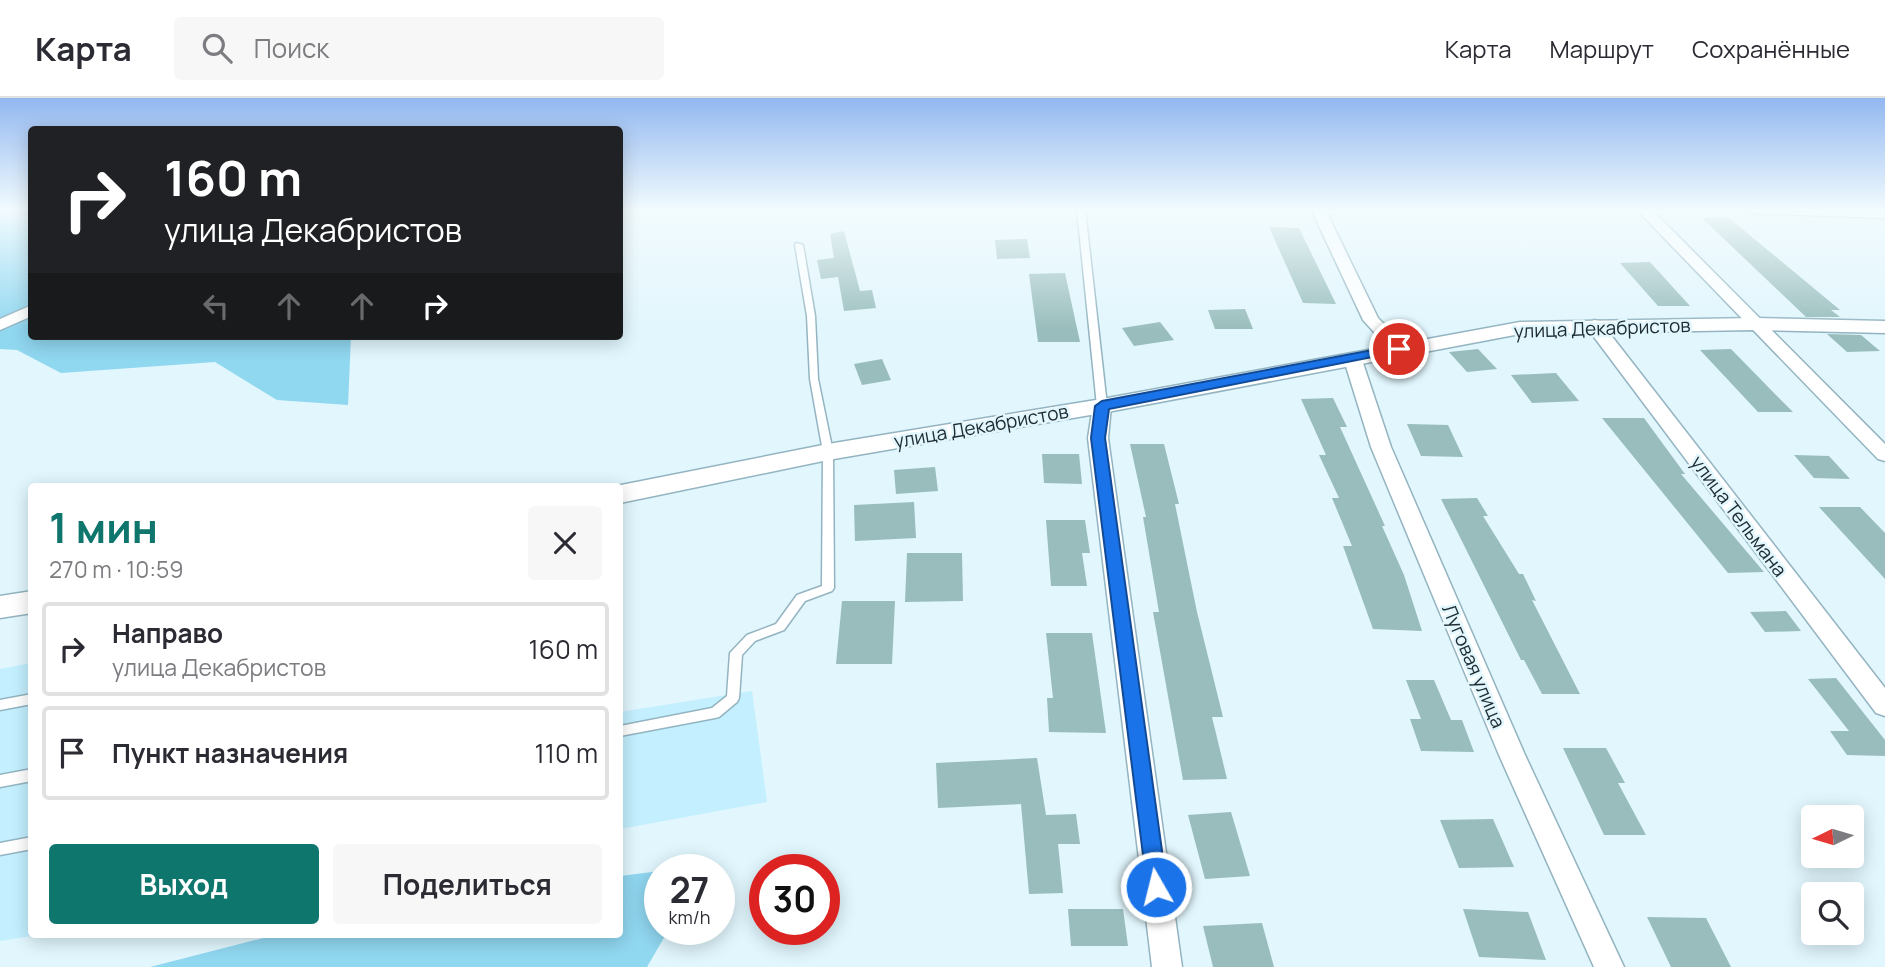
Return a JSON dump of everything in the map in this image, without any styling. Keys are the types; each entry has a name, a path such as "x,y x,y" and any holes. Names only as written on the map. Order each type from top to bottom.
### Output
{"street":[{"path":"1339,250 1371,320 1399,349"},
{"path":"1682,250 1885,455"},
{"path":"0,325 28,312"},
{"name":"улица Декабристов","path":"623,493 828,452 1102,406 1520,328 1754,324 1885,327"},
{"name":"улица Тельмана","path":"1594,325 1885,706"},
{"name":"Луговая улица","path":"1353,360 1381,447 1512,755 1609,967"},
{"path":"1102,406 1098,438 1167,967"},
{"path":"0,607 28,603"}],"lane":[{"path":"623,731 715,713 733,698 736,653 751,638 780,627 801,598 828,588 828,452 814,379 810,316 800,250"},
{"path":"1085,250 1102,406"},
{"path":"0,705 28,700"},
{"path":"0,781 28,776"},
{"path":"0,849 28,844"}],"shaded area":[{"path":"0,250 28,250 28,340 351,340 348,405 277,400 215,362 61,373 17,350 0,349"},
{"path":"28,664 28,937 0,941 0,669"},
{"path":"752,691 767,802 623,828 623,712"},
{"path":"644,873 644,945 660,945 647,967 150,967 263,938 623,938 623,876"}],"building":[{"path":"833,250 849,250 860,291 872,290 876,308 844,311 838,277 821,279 817,260 834,258"},
{"path":"996,250 1029,250 1030,258 997,259"},
{"path":"1279,250 1309,250 1336,304 1303,303"},
{"path":"1735,250 1767,250 1840,310 1831,310 1840,317 1806,317"},
{"path":"1650,262 1690,306 1658,306 1620,263"},
{"path":"1065,273 1080,342 1038,342 1029,274"},
{"path":"1245,309 1253,329 1215,329 1208,310"},
{"path":"1160,322 1174,340 1134,346 1122,328"},
{"path":"1827,334 1861,335 1880,351 1847,352"},
{"path":"1478,349 1497,369 1467,372 1449,352"},
{"path":"1731,349 1793,412 1758,412 1700,350"},
{"path":"882,359 891,380 862,385 854,364"},
{"path":"1556,373 1579,401 1532,403 1511,375"},
{"path":"1333,398 1347,427 1340,427 1385,526 1382,526 1404,575 1422,631 1373,629 1343,546 1352,546 1332,498 1339,498 1319,455 1326,455 1301,399"},
{"path":"1602,418 1644,418 1685,474 1681,474 1764,572 1728,573"},
{"path":"1407,424 1448,425 1463,457 1421,456"},
{"path":"1130,444 1164,444 1179,504 1175,504 1197,612 1223,717 1212,717 1227,779 1183,780 1153,612 1159,612 1143,517 1146,517"},
{"path":"1042,454 1079,454 1082,484 1044,483"},
{"path":"1794,455 1829,456 1850,479 1814,478"},
{"path":"935,467 938,491 896,494 894,470"},
{"path":"1477,498 1488,516 1483,516 1519,574 1523,574 1536,601 1532,600 1580,694 1542,694 1524,660 1521,660 1441,499"},
{"path":"914,502 916,538 855,541 854,505"},
{"path":"1819,507 1860,507 1885,533 1885,579"},
{"path":"1046,520 1085,520 1090,553 1082,553 1087,586 1051,586"},
{"path":"907,553 962,553 963,601 905,602"},
{"path":"842,601 895,601 892,664 836,664"},
{"path":"1786,611 1801,631 1765,632 1750,612"},
{"path":"1046,633 1092,633 1106,733 1049,732 1047,698 1053,698"},
{"path":"1836,678 1885,740 1885,756 1847,755 1830,731 1849,731 1808,679"},
{"path":"1406,680 1434,680 1451,720 1462,720 1474,752 1421,751 1410,719 1421,719"},
{"path":"1563,748 1606,748 1625,783 1618,783 1646,835 1604,835"},
{"path":"1037,758 1046,815 1076,814 1080,844 1058,844 1063,893 1029,894 1021,804 938,808 936,763"},
{"path":"1231,812 1250,876 1205,879 1188,815"},
{"path":"1493,819 1514,867 1459,868 1440,820"},
{"path":"1068,909 1123,909 1128,946 1071,946"},
{"path":"1463,909 1528,912 1546,960 1479,957"},
{"path":"1647,917 1706,918 1731,967 1671,967"},
{"path":"1262,923 1274,967 1213,967 1203,926"}],"route":[{"path":"1156,887 1098,438 1102,406 1353,360 1399,349"}]}
